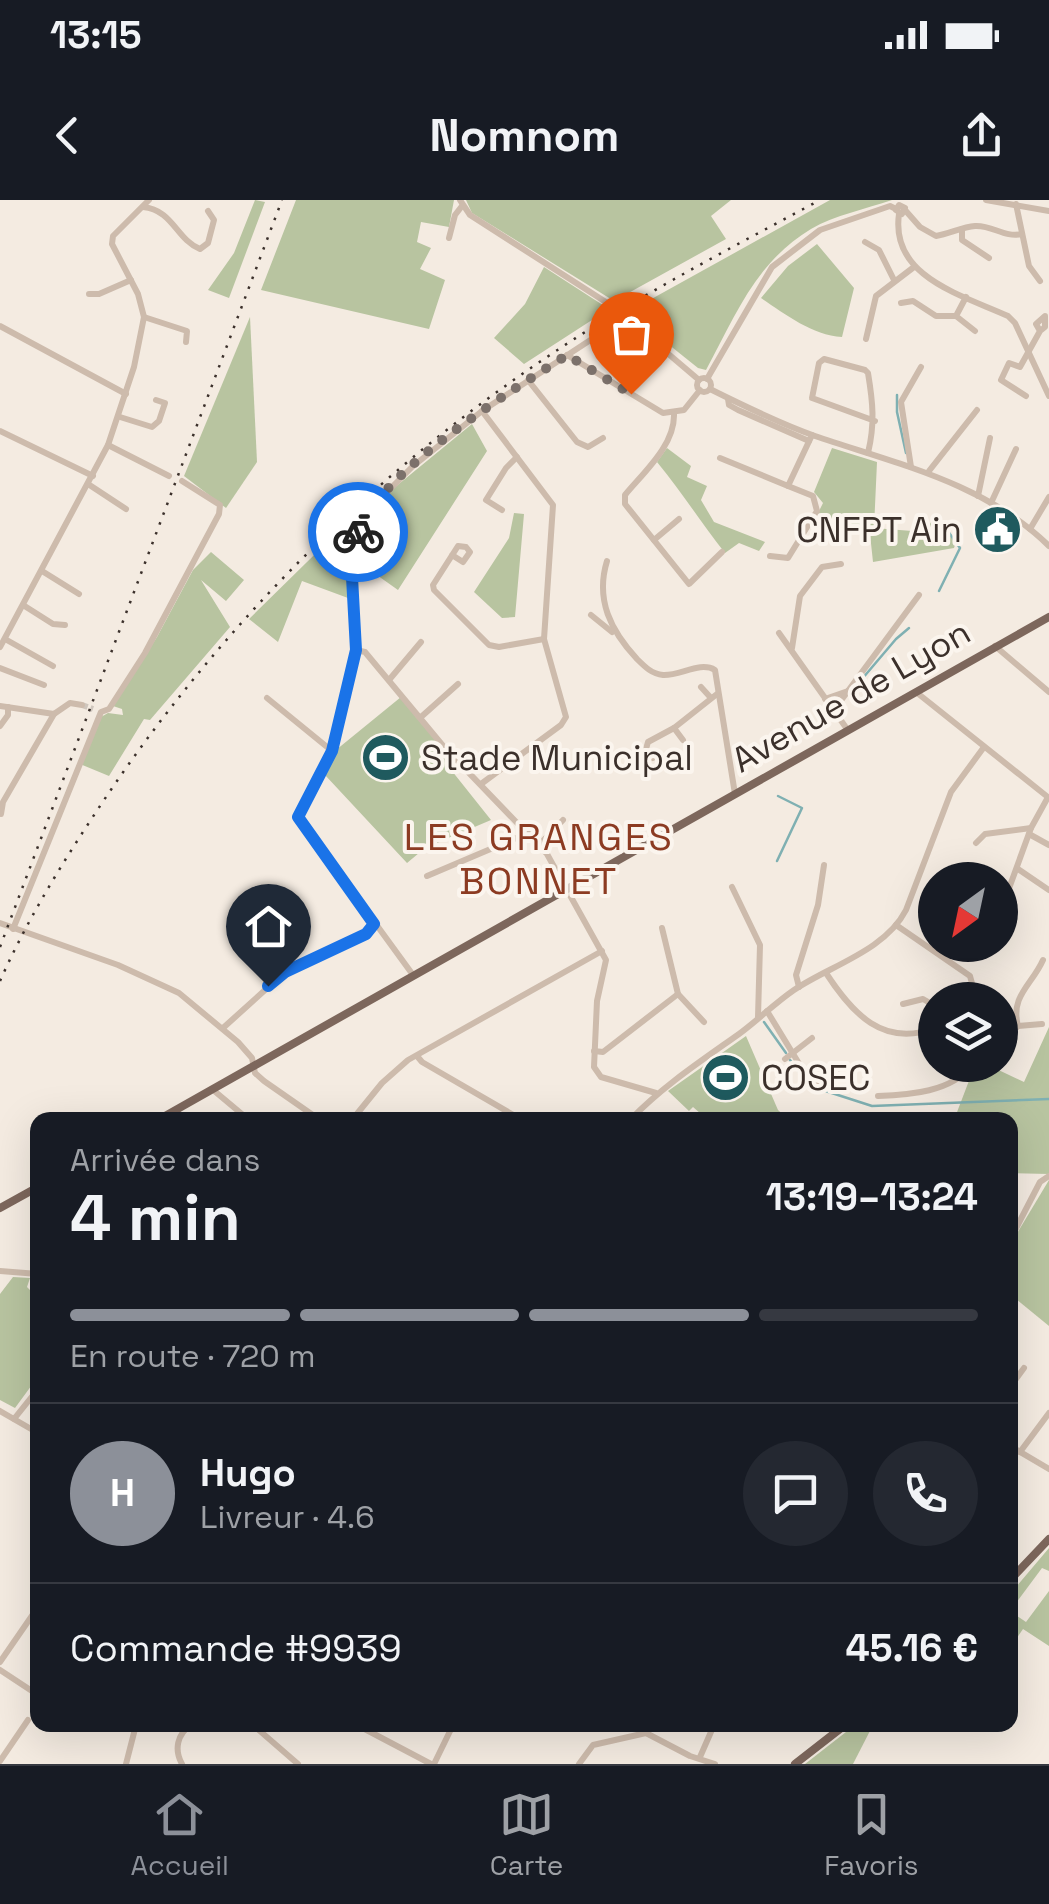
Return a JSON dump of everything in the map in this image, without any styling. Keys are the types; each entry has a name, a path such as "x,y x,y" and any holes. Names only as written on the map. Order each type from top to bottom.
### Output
{"main road":[{"name":"Avenue de Lyon","path":"172,1112 1049,617"},
{"path":"0,1208 30,1191"},
{"path":"1018,1571 1049,1538"},
{"path":"795,1764 836,1732"}],"street":[{"path":"52,666 2,643 120,418 144,317 112,244 113,236 149,200"},
{"path":"986,200 1049,210"},
{"path":"449,238 454,214 461,203 470,215 612,306 710,388 810,438 929,471 991,503 1030,528 1049,546"},
{"path":"1016,204 1029,266 1040,281"},
{"path":"567,355 663,413 674,414 692,403 772,267 820,230 890,206 902,208 930,234 945,235 985,226 1005,235 1022,234"},
{"path":"142,207 164,212 192,246 200,249 208,242 214,220 208,211"},
{"path":"902,208 897,232 914,267 930,281 1008,316 1015,323 1049,396"},
{"path":"962,229 962,240 989,258"},
{"path":"865,242 879,250 894,280"},
{"path":"866,340 876,296 914,267"},
{"path":"89,294 99,294 131,280"},
{"path":"956,316 966,298"},
{"path":"901,304 914,301 936,316 956,316 976,331"},
{"path":"144,317 187,331 186,342"},
{"path":"412,976 298,817 332,751 356,650 351,559 361,524 386,491 482,411 624,318"},
{"path":"0,326 126,394"},
{"path":"1026,396 1001,380 1009,363 1020,367 1040,330"},
{"path":"868,454 874,421 865,370 824,359 819,363 812,398 874,421"},
{"path":"911,466 901,402 921,367"},
{"path":"528,380 577,442 588,447 603,438"},
{"path":"120,418 152,427 159,421 165,404 156,400"},
{"path":"929,471 977,410"},
{"path":"481,784 561,726 566,717 544,639 554,505 482,411"},
{"path":"674,414 674,428 667,440 623,498 690,584 722,552"},
{"path":"0,431 90,480 126,508"},
{"path":"788,486 810,438"},
{"path":"978,496 990,438"},
{"path":"108,445 169,476"},
{"path":"991,503 1016,449"},
{"path":"502,510 486,500 506,468 518,457"},
{"path":"720,458 813,496 817,511 788,558 770,556"},
{"path":"13,929 97,711 109,709 145,653 219,514 220,505 182,481"},
{"path":"1030,528 1049,497"},
{"path":"654,540 678,520"},
{"path":"452,555 433,584 434,590 489,645 499,647 544,639"},
{"path":"607,561 602,594 616,635"},
{"path":"792,648 802,592 822,567 842,564"},
{"path":"42,571 79,594"},
{"path":"834,710 919,595"},
{"path":"23,606 53,624 65,625"},
{"path":"590,615 655,674 666,676 711,666 715,670 714,696 734,794"},
{"path":"778,634 792,648 847,729"},
{"path":"389,680 421,642"},
{"path":"995,646 1049,692"},
{"path":"356,650 365,652 539,844 568,888 606,960 597,1001 594,1068 601,1077 656,1093"},
{"path":"0,668 44,685"},
{"path":"421,717 458,684"},
{"path":"701,687 714,696"},
{"path":"826,699 848,692"},
{"path":"915,692 1048,799 1030,831 1018,870 1049,890"},
{"path":"653,758 646,750 648,742 674,728 714,696"},
{"path":"268,698 332,751"},
{"path":"1,814 3,802 54,714 70,703 82,705"},
{"path":"4,707 54,714"},
{"path":"0,726 8,715 4,707"},
{"path":"674,728 683,740"},
{"path":"638,1112 656,1093 798,986 846,963 896,925 906,910 951,792 984,747"},
{"path":"539,844 563,820"},
{"path":"976,843 985,834 1030,831 1049,845"},
{"path":"427,876 528,833"},
{"path":"798,986 796,976 818,905 824,865"},
{"path":"732,887 760,945 758,1018"},
{"path":"0,923 179,993 223,1028 252,1058 264,1082 308,1112"},
{"path":"223,1028 285,972 366,934 374,924"},
{"path":"896,925 970,976 972,982"},
{"path":"662,928 678,994 704,1022"},
{"path":"358,1112 382,1083 417,1056 602,951"},
{"path":"1018,1000 1043,960"},
{"path":"826,973 848,1006 882,1029 918,1032"},
{"path":"594,1051 603,1052 678,994"},
{"path":"904,1004 918,1000"},
{"path":"767,1011 788,1056 807,1082 822,1084 838,1074"},
{"path":"1018,1026 1042,1024"},
{"path":"788,1056 812,1038"},
{"path":"417,1056 508,1112"},
{"path":"878,1096 928,1090 949,1082"},
{"path":"212,1090 239,1112"},
{"path":"1018,1225 1040,1182 1049,1176"},
{"path":"0,1271 30,1273"},
{"path":"1018,1376 1024,1368"},
{"path":"0,1426 30,1396"},
{"path":"1049,1413 1020,1452 1049,1470"},
{"path":"7,1415 30,1428"},
{"path":"0,1662 30,1623"},
{"path":"0,1670 30,1690"},
{"path":"0,1761 4,1748 28,1720"},
{"path":"126,1764 134,1732"},
{"path":"182,1764 178,1756 179,1739 185,1732"},
{"path":"262,1732 298,1764"},
{"path":"370,1732 432,1764 449,1732"},
{"path":"579,1764 593,1745 646,1732"},
{"path":"649,1748 650,1732"},
{"path":"652,1732 715,1764"},
{"path":"686,1764 710,1732"}],"green space":[{"path":"255,200 265,202 229,298 208,290 234,253"},
{"path":"296,200 454,200 449,227 421,222 417,242 431,248 420,269 445,280 429,329 261,290"},
{"path":"466,200 731,200 711,216 726,239 614,301 472,213"},
{"path":"830,200 892,200 811,229 775,258 749,292 706,370 698,368 628,312"},
{"path":"817,244 854,288 842,337 810,328 761,298 788,266"},
{"path":"544,267 609,309 524,364 494,338 525,304"},
{"path":"250,317 257,462 226,508 184,476"},
{"path":"472,424 487,451 398,590 374,573 405,515 383,497"},
{"path":"667,448 691,466 687,477 707,486 701,500 714,522 765,542 759,551 739,543 725,553 657,462"},
{"path":"832,448 877,462 874,528 925,532 935,516 956,542 954,548 873,562 870,534 836,526 817,515 823,503 814,492"},
{"path":"360,510 346,556 348,598 302,581 278,642 249,619"},
{"path":"514,513 524,514 515,617 502,618 474,592 509,538"},
{"path":"211,552 244,580 226,601 201,580 230,627 150,720 144,719 109,776 80,764 101,717 108,713 123,715 122,709 113,706 193,570"},
{"path":"401,697 445,752 448,766 491,820 425,848 407,863 325,775 336,750"},
{"path":"1049,1027 1049,1174 1018,1173 1018,1112 957,1112 969,1082 1024,1082"},
{"name":"COSEC","path":"746,1036 780,1112 699,1112 693,1107 689,1111 668,1091"},
{"path":"1049,1180 1049,1326 1018,1301 1018,1232"},
{"path":"13,1277 30,1278 30,1388 15,1408 0,1400 0,1294"},
{"path":"1049,1548 1049,1571 1042,1568 1018,1600 1018,1585"},
{"path":"1049,1591 1049,1646 1023,1629 1018,1636 1018,1616 1026,1622"},
{"path":"846,1732 869,1732 853,1764 805,1764"}],"waterway":[{"path":"897,395 906,453"},
{"path":"937,516 960,548 939,591"},
{"path":"862,679 909,628"},
{"path":"777,861 802,808 778,796"},
{"path":"764,1022 786,1053"},
{"path":"790,1060 810,1086 872,1106 1049,1099"}],"tunnel":[{"path":"82,705 93,709"}],"railway":[{"path":"0,947 282,200"},
{"path":"0,981 60,868 148,738 249,614 361,502 422,450 550,355 649,293 820,200"}],"way so far":[{"path":"358,532 370,508 412,467 482,411 567,355 631,394"}],"place":[{"name":"CNFPT Ain","path":"997,530"},
{"name":"Stade Municipal","path":"386,758"},
{"name":"COSEC","path":"726,1078"}],"district":[{"name":"LES GRANGES BONNET","path":"539,859"}],"route":[{"path":"268,986 285,972 366,934 374,924 298,817 329,760 356,650 351,559 358,532"}]}
